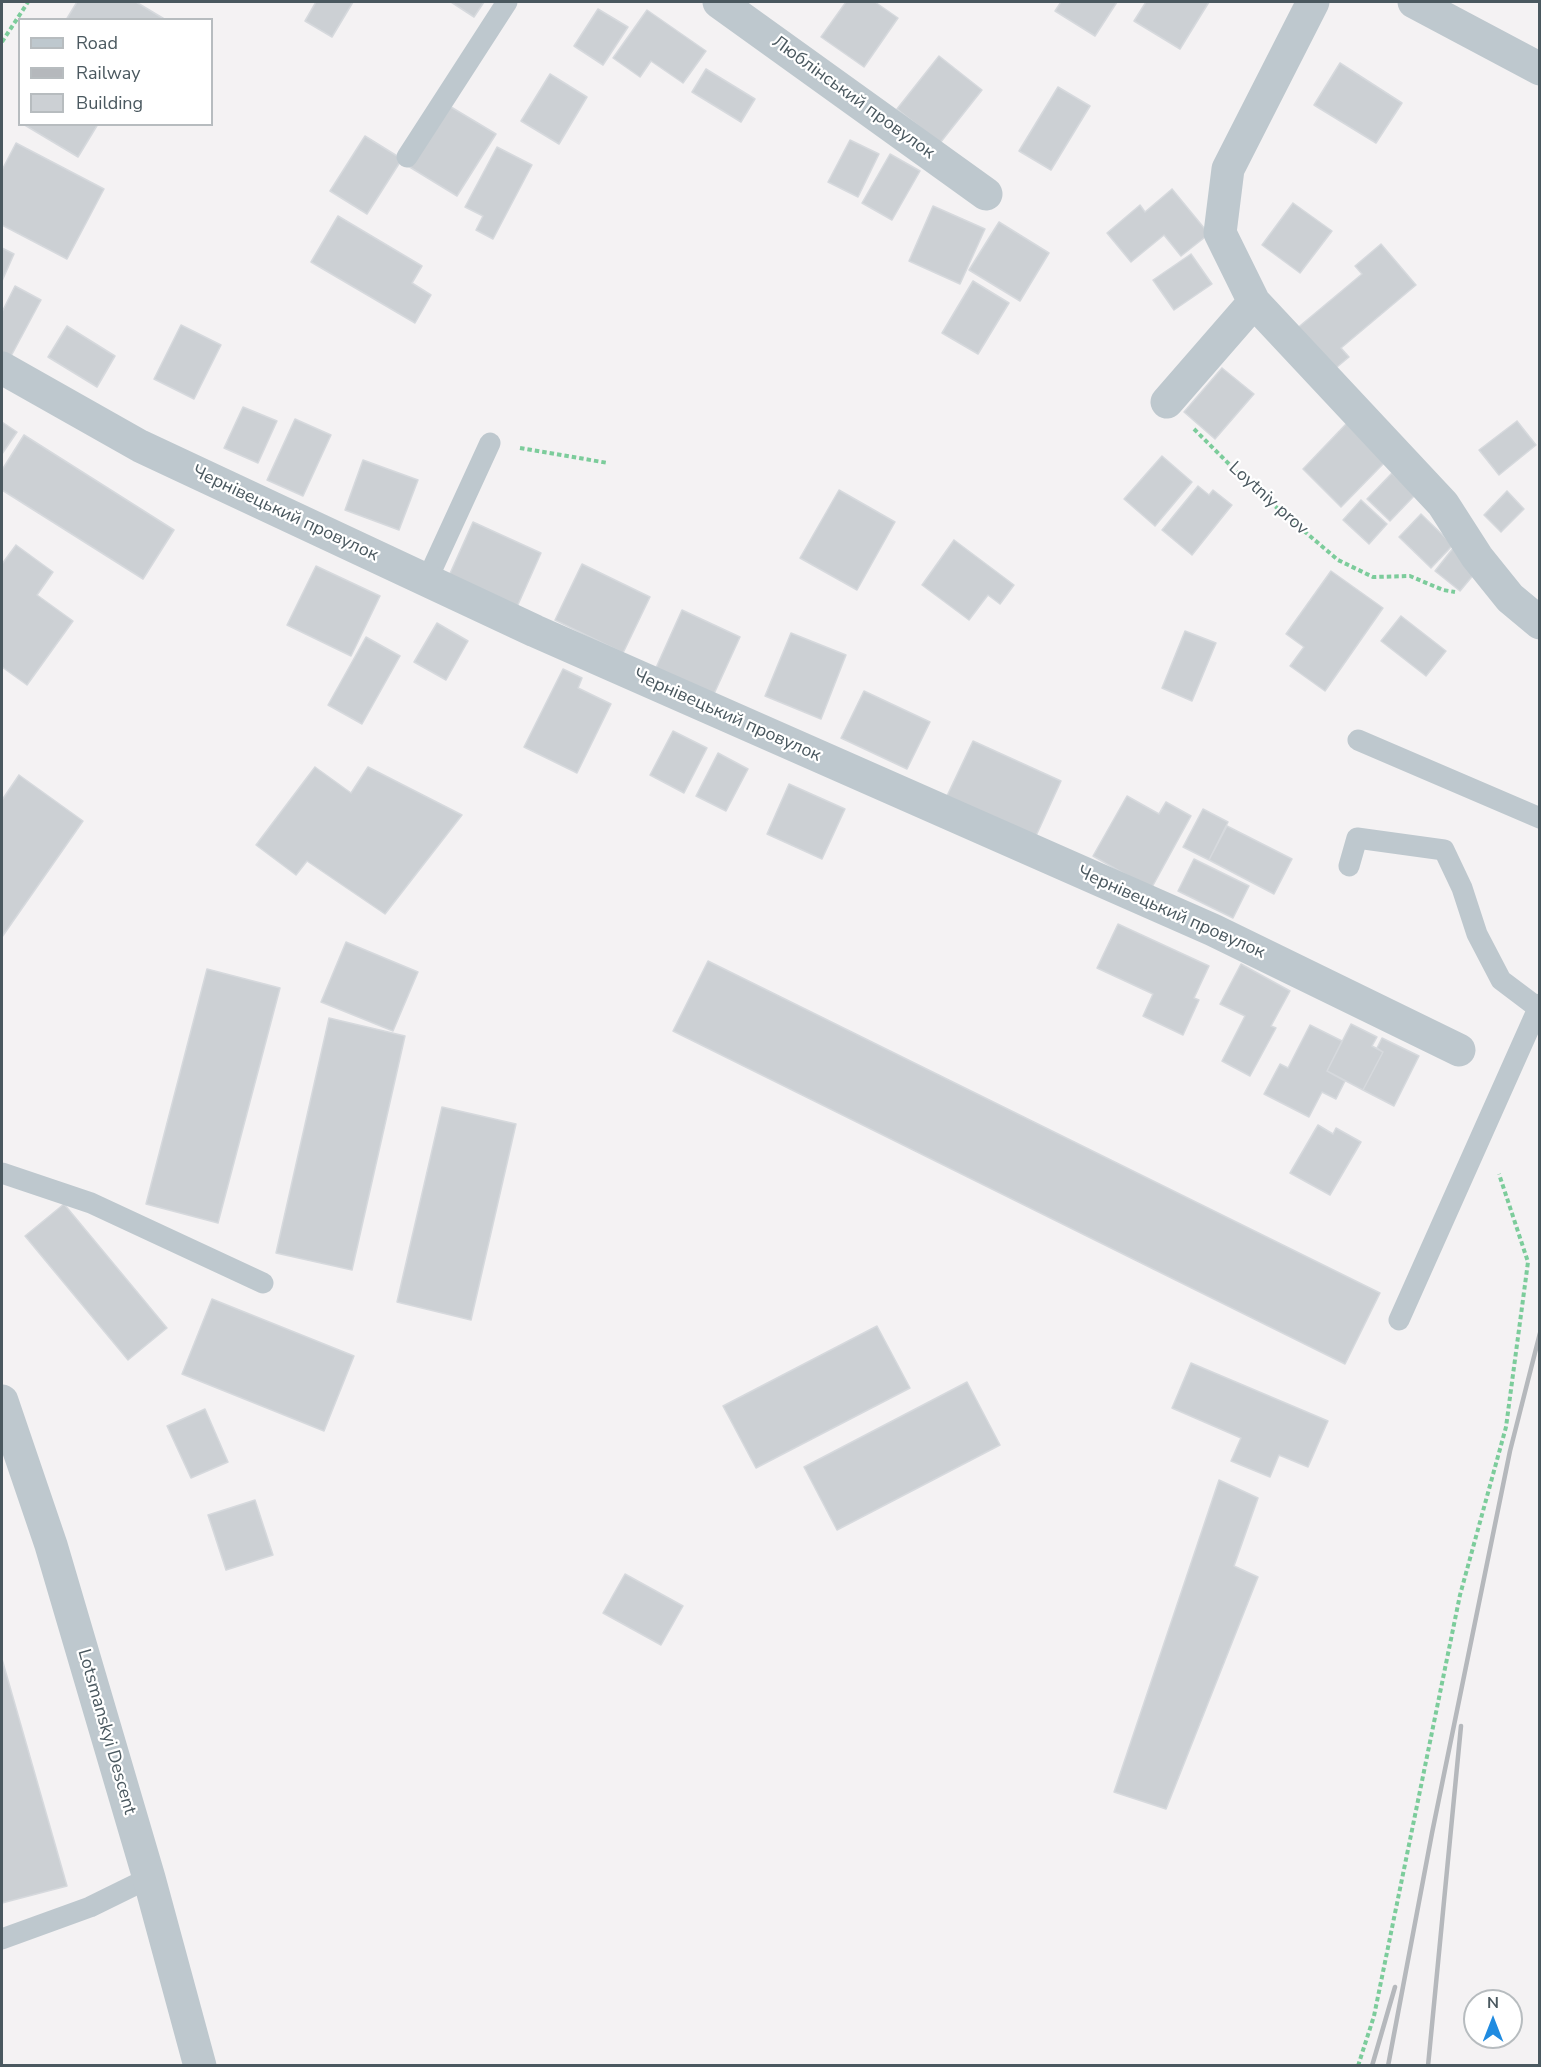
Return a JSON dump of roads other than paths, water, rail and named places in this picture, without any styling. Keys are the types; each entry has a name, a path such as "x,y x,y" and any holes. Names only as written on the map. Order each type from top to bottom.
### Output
{"street":[{"name":"Люблінський провулок","path":"719,2 986,194"},
{"path":"1313,2 1228,169 1220,233 1254,302 1443,504 1477,557 1510,598 1539,623"},
{"path":"1414,2 1539,69"},
{"path":"1167,402 1254,302"},
{"name":"Чернівецький провулок","path":"2,368 140,446 535,631 1213,930 1459,1050"},
{"name":"Lotsmanskyi Descent","path":"2,1401 51,1545 149,1878 200,2066"}],"lane":[{"path":"407,157 507,2"},
{"path":"427,580 490,443"},
{"path":"1358,740 1539,818"},
{"path":"1349,866 1357,838 1444,850 1462,888 1477,934 1501,980 1539,1006 1399,1320"},
{"path":"2,1173 91,1203 263,1283"},
{"path":"2,1939 90,1907 149,1878"}],"railway":[{"path":"1388,2066 1432,1833 1510,1451 1540,1333"},
{"path":"1428,2066 1461,1726"},
{"path":"1372,2066 1395,1987"}]}
